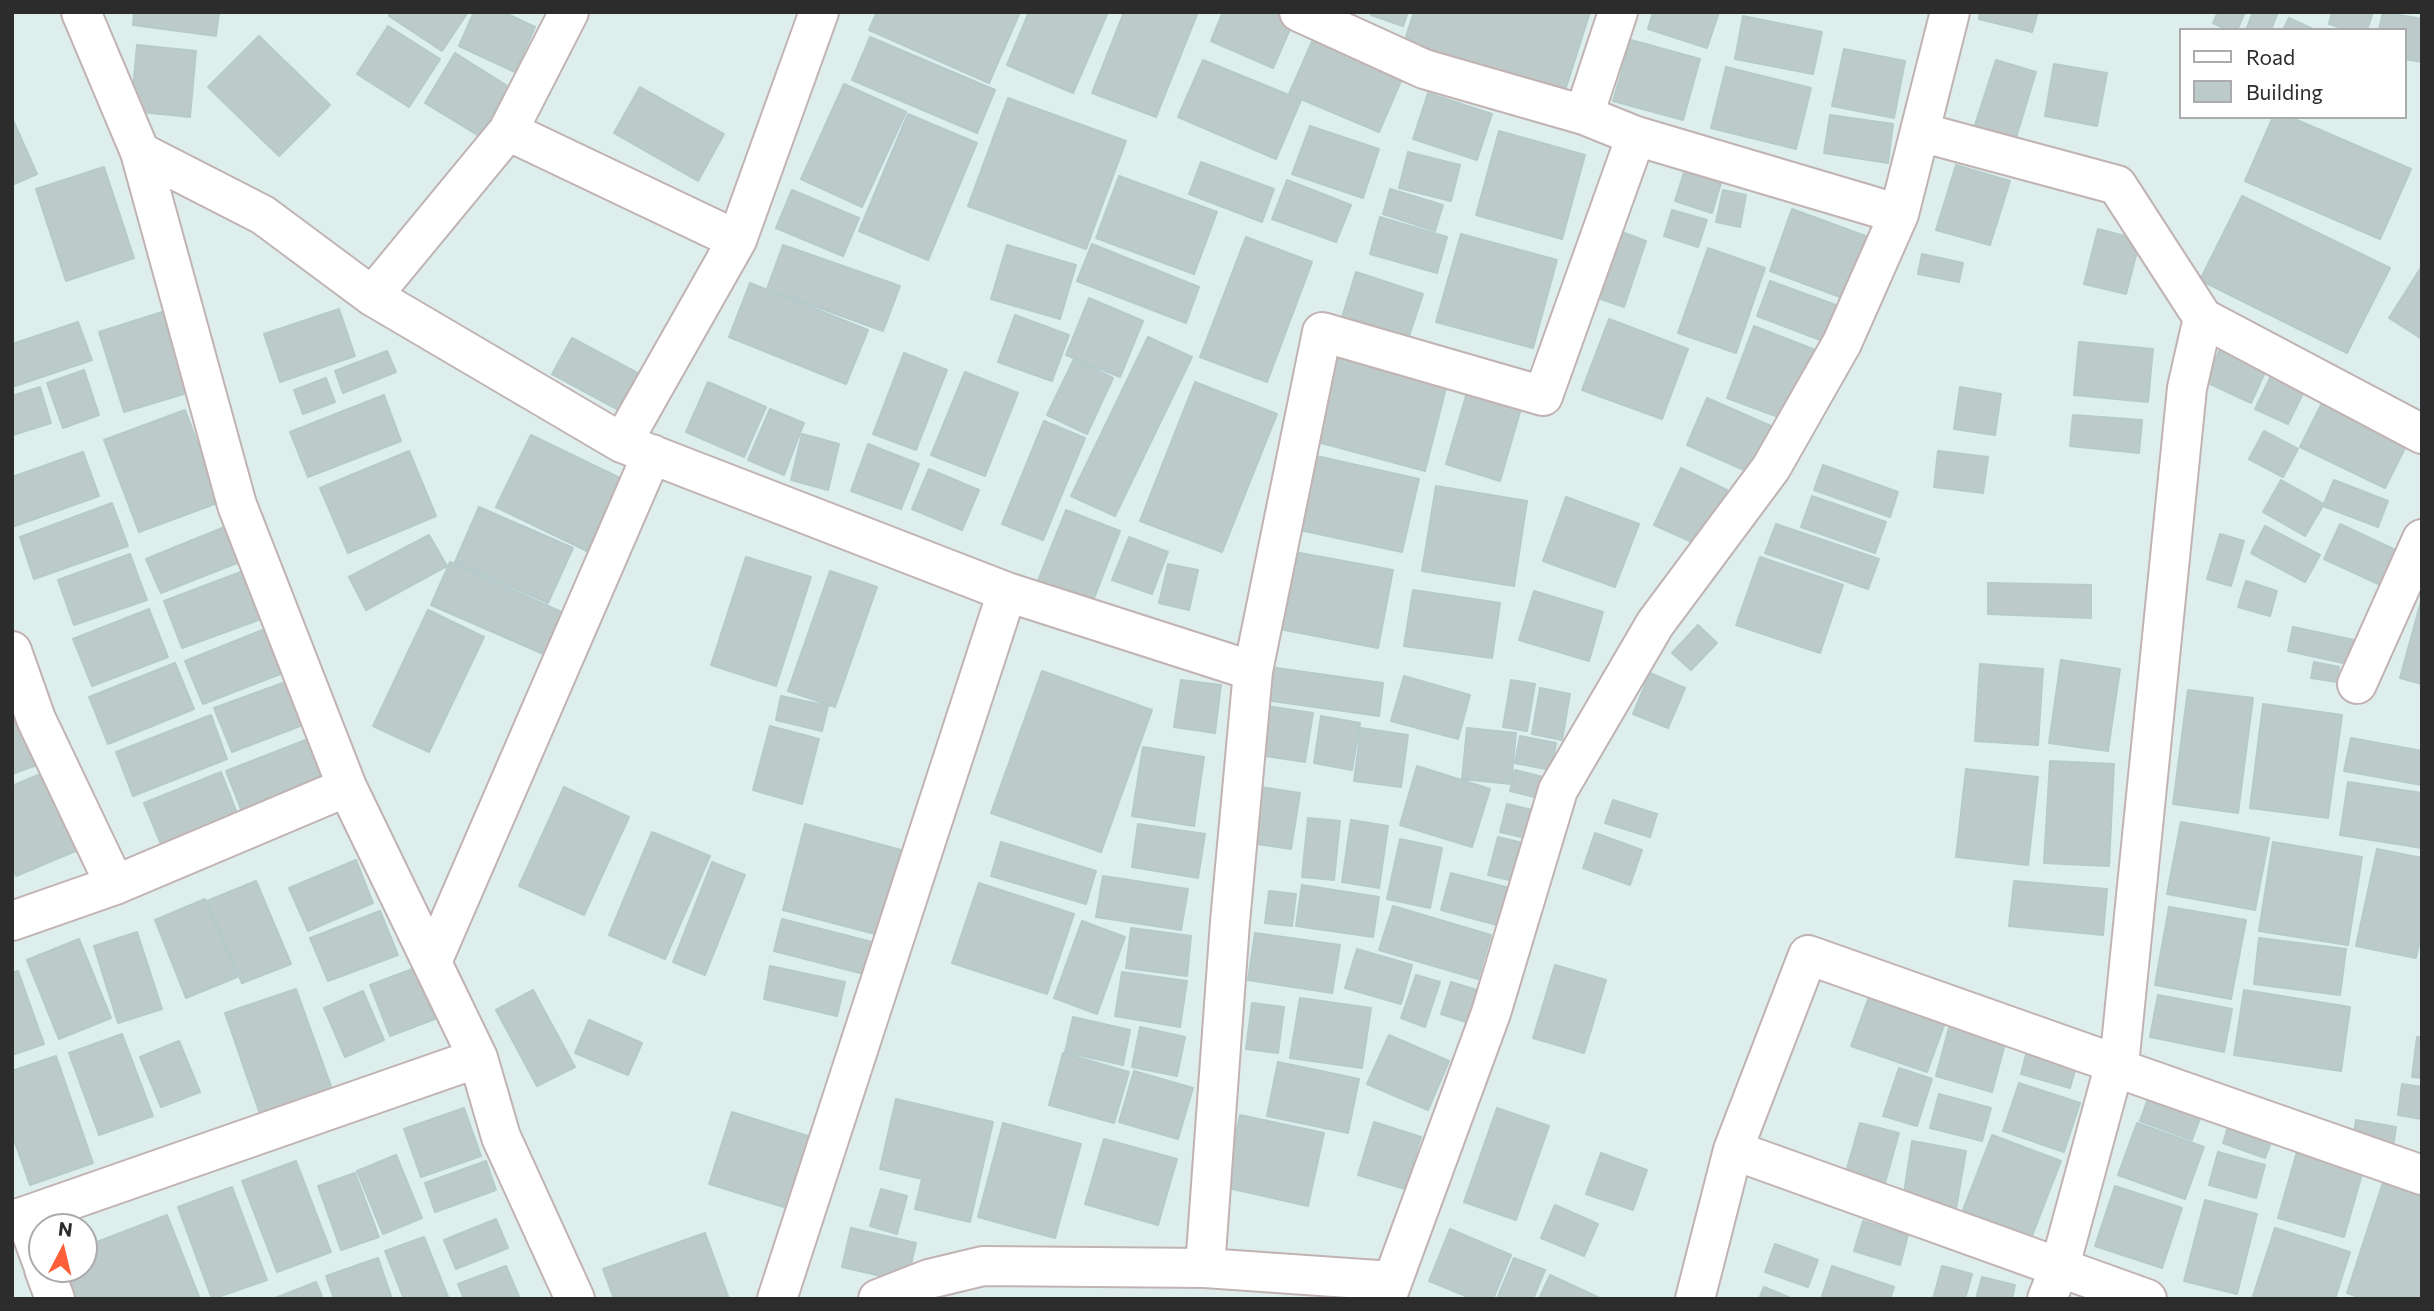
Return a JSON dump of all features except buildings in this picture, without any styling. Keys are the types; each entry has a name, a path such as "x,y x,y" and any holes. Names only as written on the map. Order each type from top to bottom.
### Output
{"street":[{"path":"81,12 140,152 237,505 347,787 478,1058 501,1137 575,1299"},
{"path":"372,296 508,131 569,12"},
{"path":"432,962 637,449 737,240 819,12"},
{"path":"1299,12 1424,69 1584,115 1636,136 1899,214"},
{"path":"1584,115 1618,12"},
{"path":"878,1299 931,1289 983,1266 1205,1268 1389,1290 1491,1013 1558,790 1656,624 1771,468 1842,343 1899,214 1950,12"},
{"path":"508,131 737,240"},
{"path":"1920,132 2117,185 2203,318 2422,434"},
{"path":"1205,1268 1230,922 1253,671 1322,332 1543,396 1636,136"},
{"path":"140,152 263,215 372,296 637,449 1007,592 1253,671"},
{"path":"2053,1282 2117,1066 2187,388 2203,318"},
{"path":"2357,684 2422,539"},
{"path":"777,1299 1007,592"},
{"path":"12,651 36,719 115,885"},
{"path":"12,921 115,885 347,787"},
{"path":"1695,1299 1733,1150 1808,956 2422,1175"},
{"path":"28,1235 19,1218 478,1058"},
{"path":"1733,1150 2053,1282 2147,1299"}]}
